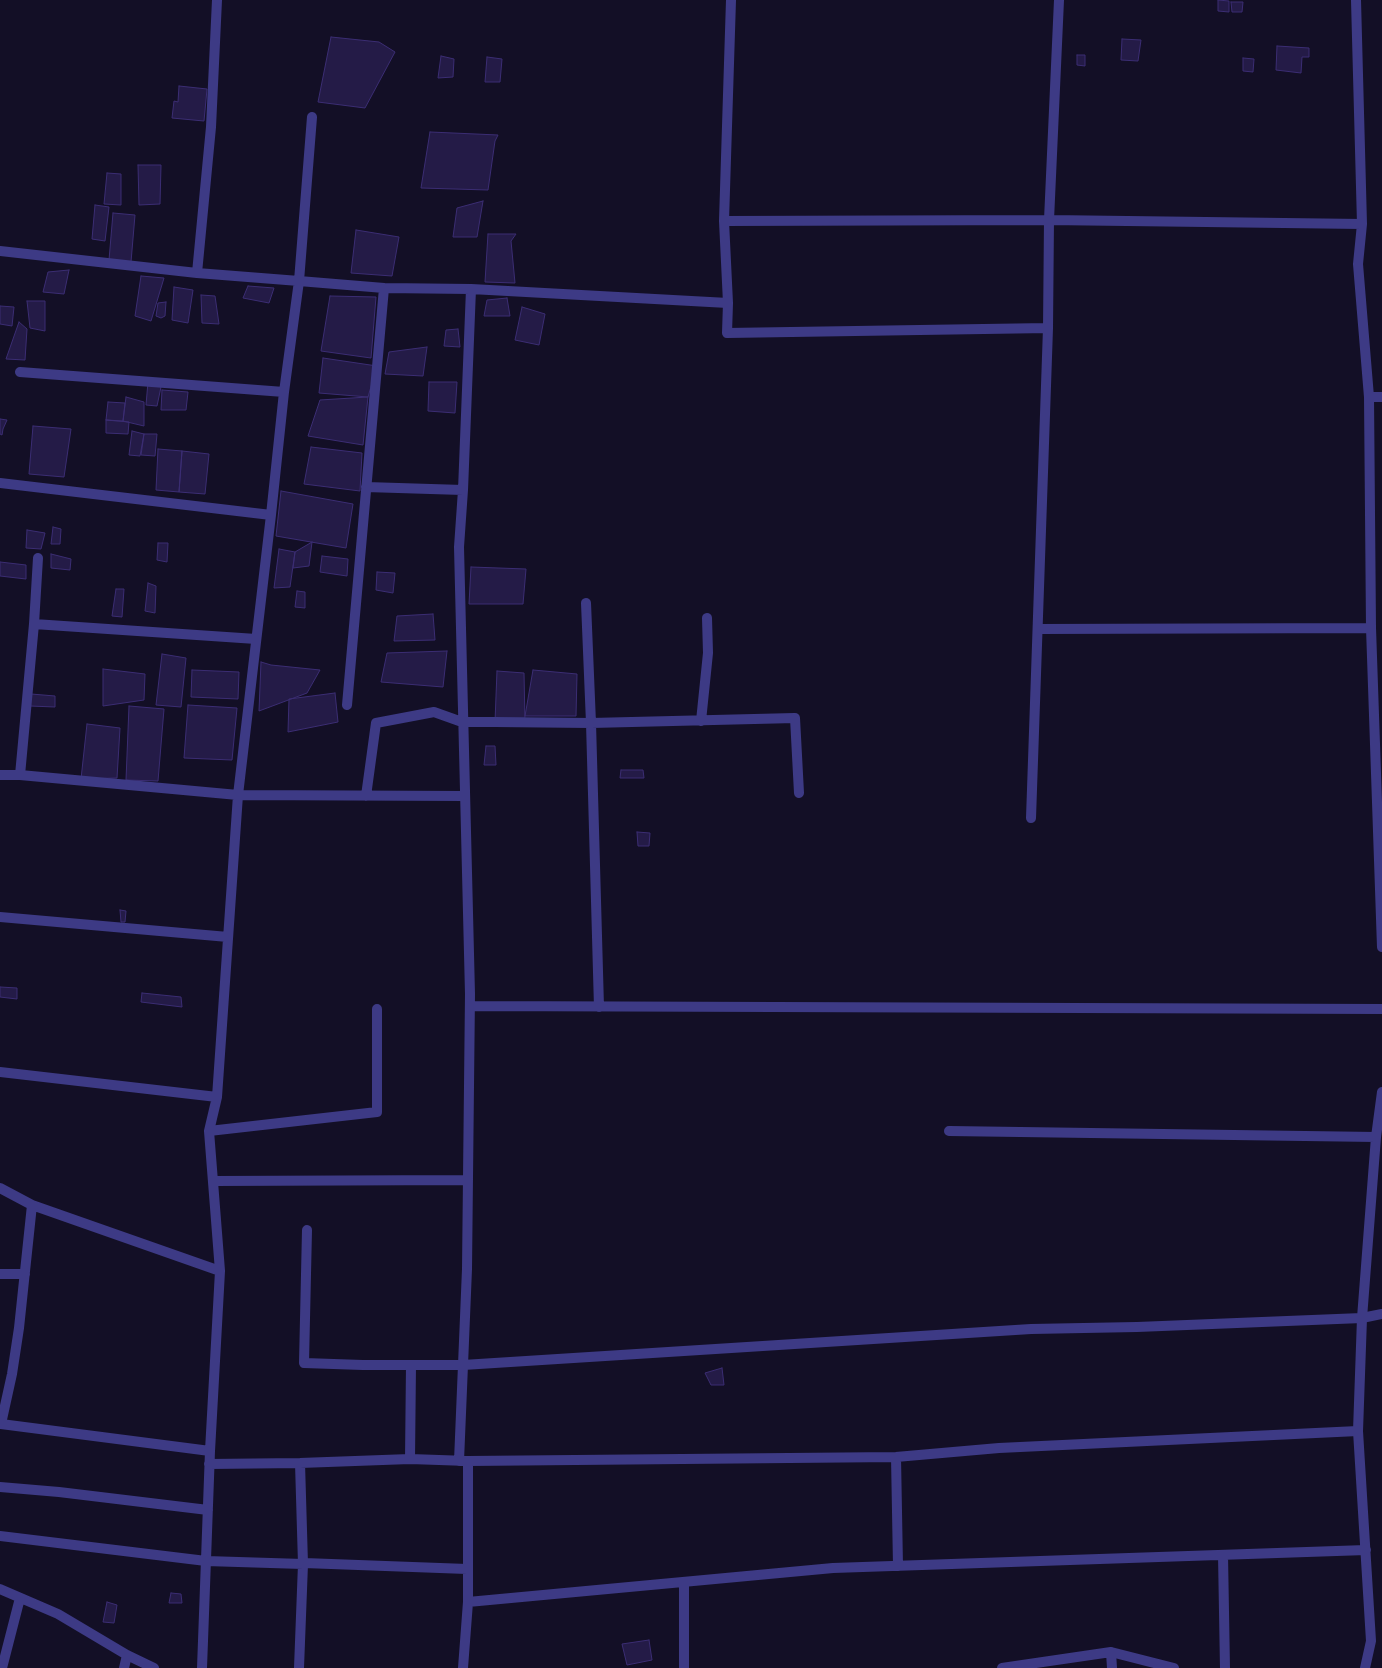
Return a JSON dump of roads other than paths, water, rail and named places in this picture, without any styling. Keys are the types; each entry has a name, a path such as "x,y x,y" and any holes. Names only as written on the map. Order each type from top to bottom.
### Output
{"street":[{"path":"198,273 211,127 217,0"},
{"path":"731,0 724,221 728,303 727,333 1048,328"},
{"path":"1031,818 1048,328 1049,220 1059,0"},
{"path":"1356,0 1362,224 1358,264 1369,397 1371,628 1382,947"},
{"path":"202,1668 210,1451 220,1271 209,1131 217,1097 238,795 284,392 299,281 312,117"},
{"path":"724,221 1049,220 1362,224"},
{"path":"0,252 198,273 384,288 471,289 728,303"},
{"path":"347,705 384,288"},
{"path":"463,1668 468,1602 463,1365 467,1269 470,1006 459,547 463,490 471,289"},
{"path":"20,372 284,392"},
{"path":"1369,397 1382,396"},
{"path":"0,483 271,515"},
{"path":"366,487 463,490"},
{"path":"20,775 34,624 38,558"},
{"path":"586,602 599,1007"},
{"path":"701,721 708,653 708,618"},
{"path":"34,624 256,639"},
{"path":"1038,629 1371,628"},
{"path":"366,796 376,723 434,712 462,722 591,724 795,718 799,793"},
{"path":"0,775 20,775 238,795 465,796"},
{"path":"0,917 228,937"},
{"path":"470,1006 1382,1009"},
{"path":"209,1131 376,1112 377,1009"},
{"path":"0,1072 217,1097"},
{"path":"1365,1668 1371,1641 1358,1431 1362,1318 1376,1137 1382,1092"},
{"path":"949,1131 1376,1137"},
{"path":"214,1182 468,1180"},
{"path":"0,1188 32,1205 220,1271"},
{"path":"32,1205 19,1328 12,1374 1,1424 210,1451"},
{"path":"307,1230 304,1363 463,1365 1031,1329 1137,1327 1362,1318 1382,1314"},
{"path":"0,1274 25,1274"},
{"path":"410,1459 412,1365"},
{"path":"210,1464 300,1463 410,1459 464,1461 896,1457 998,1448 1358,1431"},
{"path":"896,1457 898,1566"},
{"path":"299,1668 303,1564 300,1463"},
{"path":"0,1487 59,1492 208,1510"},
{"path":"0,1536 206,1561 468,1569"},
{"path":"468,1602 833,1568 1366,1550"},
{"path":"1223,1555 1225,1668"},
{"path":"684,1583 684,1668"},
{"path":"0,1589 58,1614 127,1655 154,1668"},
{"path":"2,1668 20,1598"},
{"path":"1002,1668 1111,1652 1174,1668"},
{"path":"1111,1652 1112,1668"},
{"path":"124,1668 127,1655"}]}
